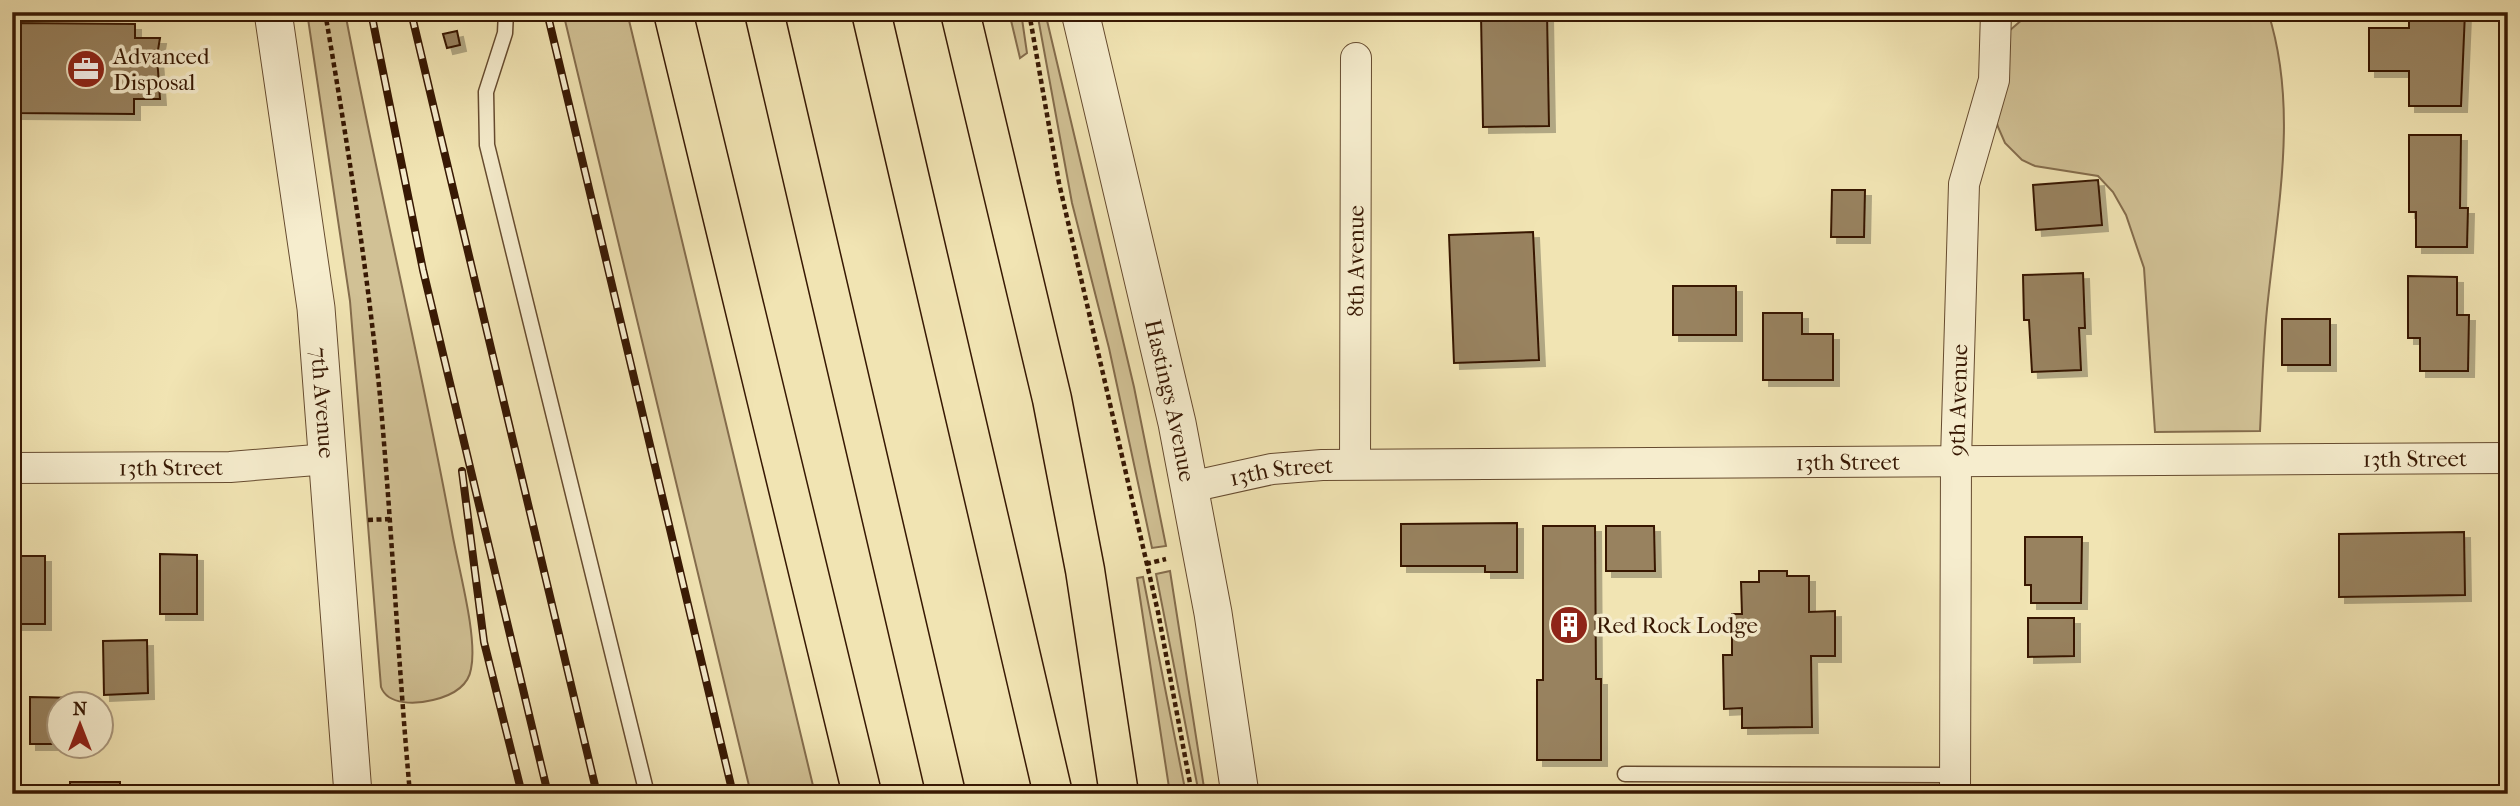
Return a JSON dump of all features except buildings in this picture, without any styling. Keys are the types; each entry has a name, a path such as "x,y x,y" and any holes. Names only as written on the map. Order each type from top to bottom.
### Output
{"highway":[{"path":"673,12 862,794"},
{"path":"764,12 946,794"},
{"path":"871,12 1053,794"},
{"path":"960,12 1052,399 1085,570 1119,794"}],"street":[{"name":"7th Avenue","path":"273,12 307,234 328,459 353,794"},
{"name":"Hastings Avenue","path":"1080,12 1190,487 1213,613 1240,794"},
{"name":"9th Avenue","path":"1955,784 1956,459 1964,184 1994,80 1996,12"},
{"name":"8th Avenue","path":"1355,464 1356,58"},
{"name":"13th Street","path":"1190,487 1284,467 1355,464 2508,458"},
{"name":"13th Street","path":"12,468 230,467 328,459"}],"lane":[{"path":"506,12 505,33 486,92 487,145 647,794"},
{"path":"1625,774 1955,784"}],"path":[{"path":"325,12 351,164 377,370 410,794"},
{"path":"1029,12 1059,184 1161,625 1192,794"}],"shaded area":[{"path":"307,12 345,12 466,602 472,639 469,675 462,686 452,693 426,701 396,701 381,687 350,301"},
{"path":"563,12 627,12 815,794 751,794"},
{"path":"1009,12 1021,12 1027,53 1020,58"},
{"path":"1037,12 1045,12 1134,387 1166,546 1152,548 1109,348 1072,203"},
{"path":"2031,12 2268,12 2277,49 2284,122 2280,197 2266,324 2260,431 2155,432 2144,268 2126,215 2113,192 2098,176 2035,166 2022,160 2005,143 1998,127 1992,106 2009,31"},
{"path":"1170,571 1205,794 1199,794 1156,574"},
{"path":"1143,577 1186,794 1170,794 1137,578"}],"railway":[{"path":"371,12 423,270 548,794"},
{"path":"411,12 597,794"},
{"path":"547,12 733,794"},
{"path":"462,471 484,642 522,794"}],"place":[{"name":"Advanced Disposal","path":"86,69"},
{"name":"Red Rock Lodge","path":"1569,625"}]}
